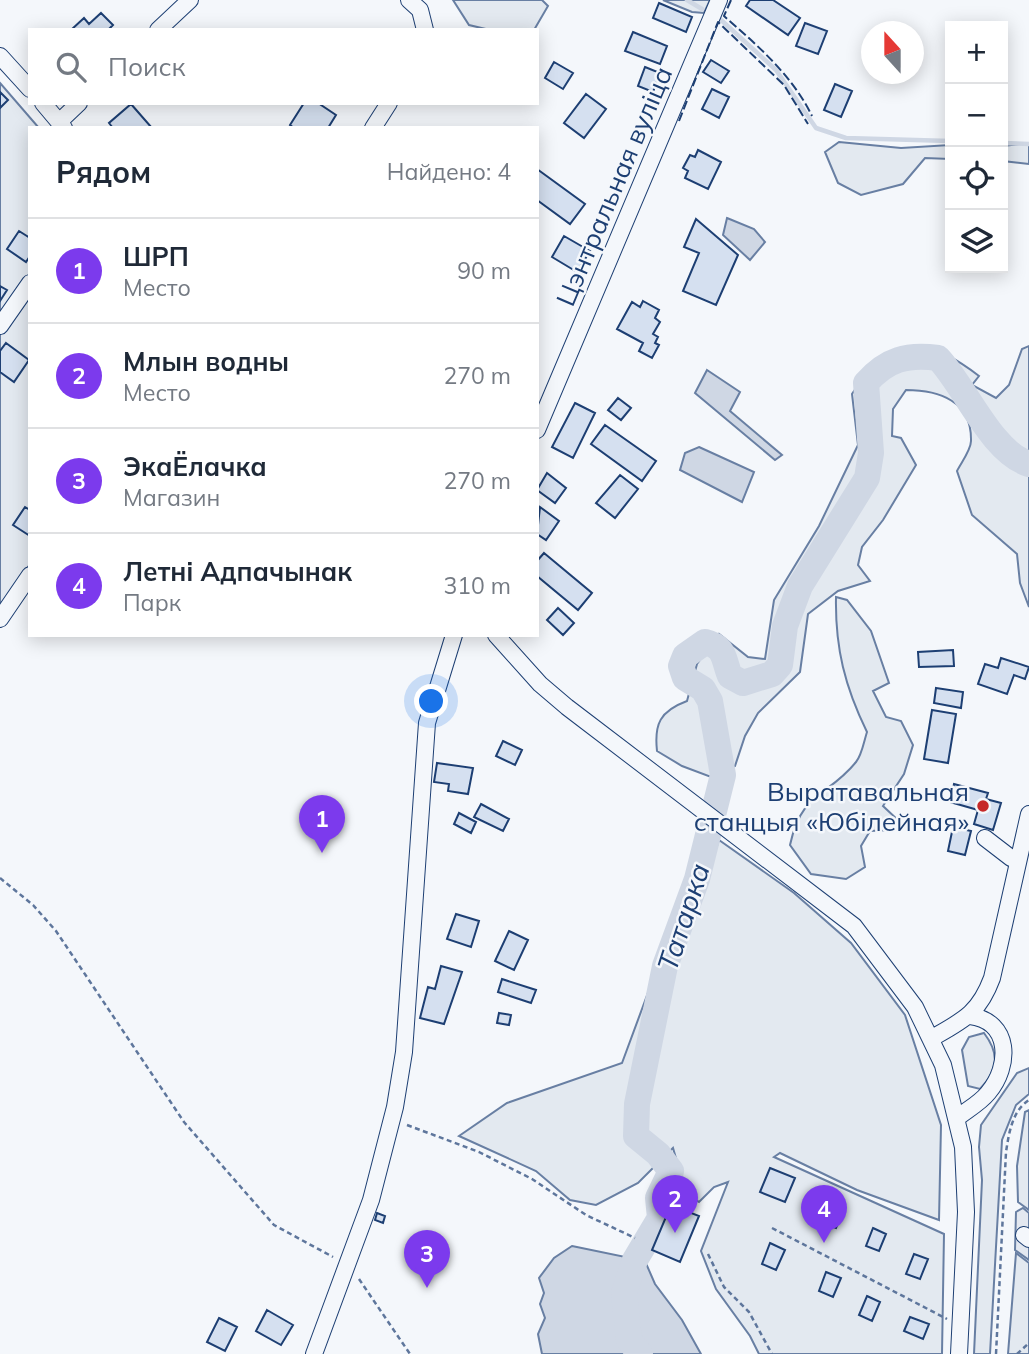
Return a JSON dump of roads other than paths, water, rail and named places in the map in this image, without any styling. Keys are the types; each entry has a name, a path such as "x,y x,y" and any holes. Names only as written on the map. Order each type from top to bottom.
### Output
{"street":[{"path":"160,28 190,0"},
{"path":"409,0 420,10 424,28"},
{"name":"Цэнтральная вуліца","path":"539,425 719,0"},
{"path":"0,56 28,87"},
{"path":"45,105 62,125 77,105"},
{"path":"374,126 387,105"},
{"path":"0,326 28,286"},
{"path":"0,619 28,578"},
{"path":"314,1354 371,1200 392,1121 404,1052 427,723 453,637"},
{"path":"498,637 540,684 854,926 897,982 932,1038 957,1118 965,1185 959,1354"},
{"path":"932,1038 970,1016 983,1002 992,978 1029,814"},
{"path":"985,838 1011,858 1018,859"},
{"path":"957,1118 987,1094 999,1075 1004,1054 1003,1043 986,1018 970,1016"}],"waterway":[{"path":"687,0 702,9"},
{"path":"720,19 776,70 816,128 846,138 945,141"},
{"path":"1008,143 1029,144"},
{"name":"Татарка","path":"640,1354 629,1340 624,1293 635,1260 660,1218 658,1198 671,1171 658,1154 636,1136 637,1104 665,966 697,879 723,775 710,701 703,689 685,678 681,666 685,656 705,642 712,644 723,654 730,676 743,683 772,674 780,665 785,626 800,586 867,478 871,453 866,383 890,363 907,358 938,358 991,433 1015,457 1029,464"}],"place":[{"name":"Выратавальная станцыя «Юбілейная»","path":"983,806"},
{"name":"ШРП","path":"322,853"},
{"name":"Млын водны","path":"675,1233"},
{"name":"Летні Адпачынак","path":"824,1243"},
{"name":"ЭкаЁлачка","path":"427,1288"}]}
